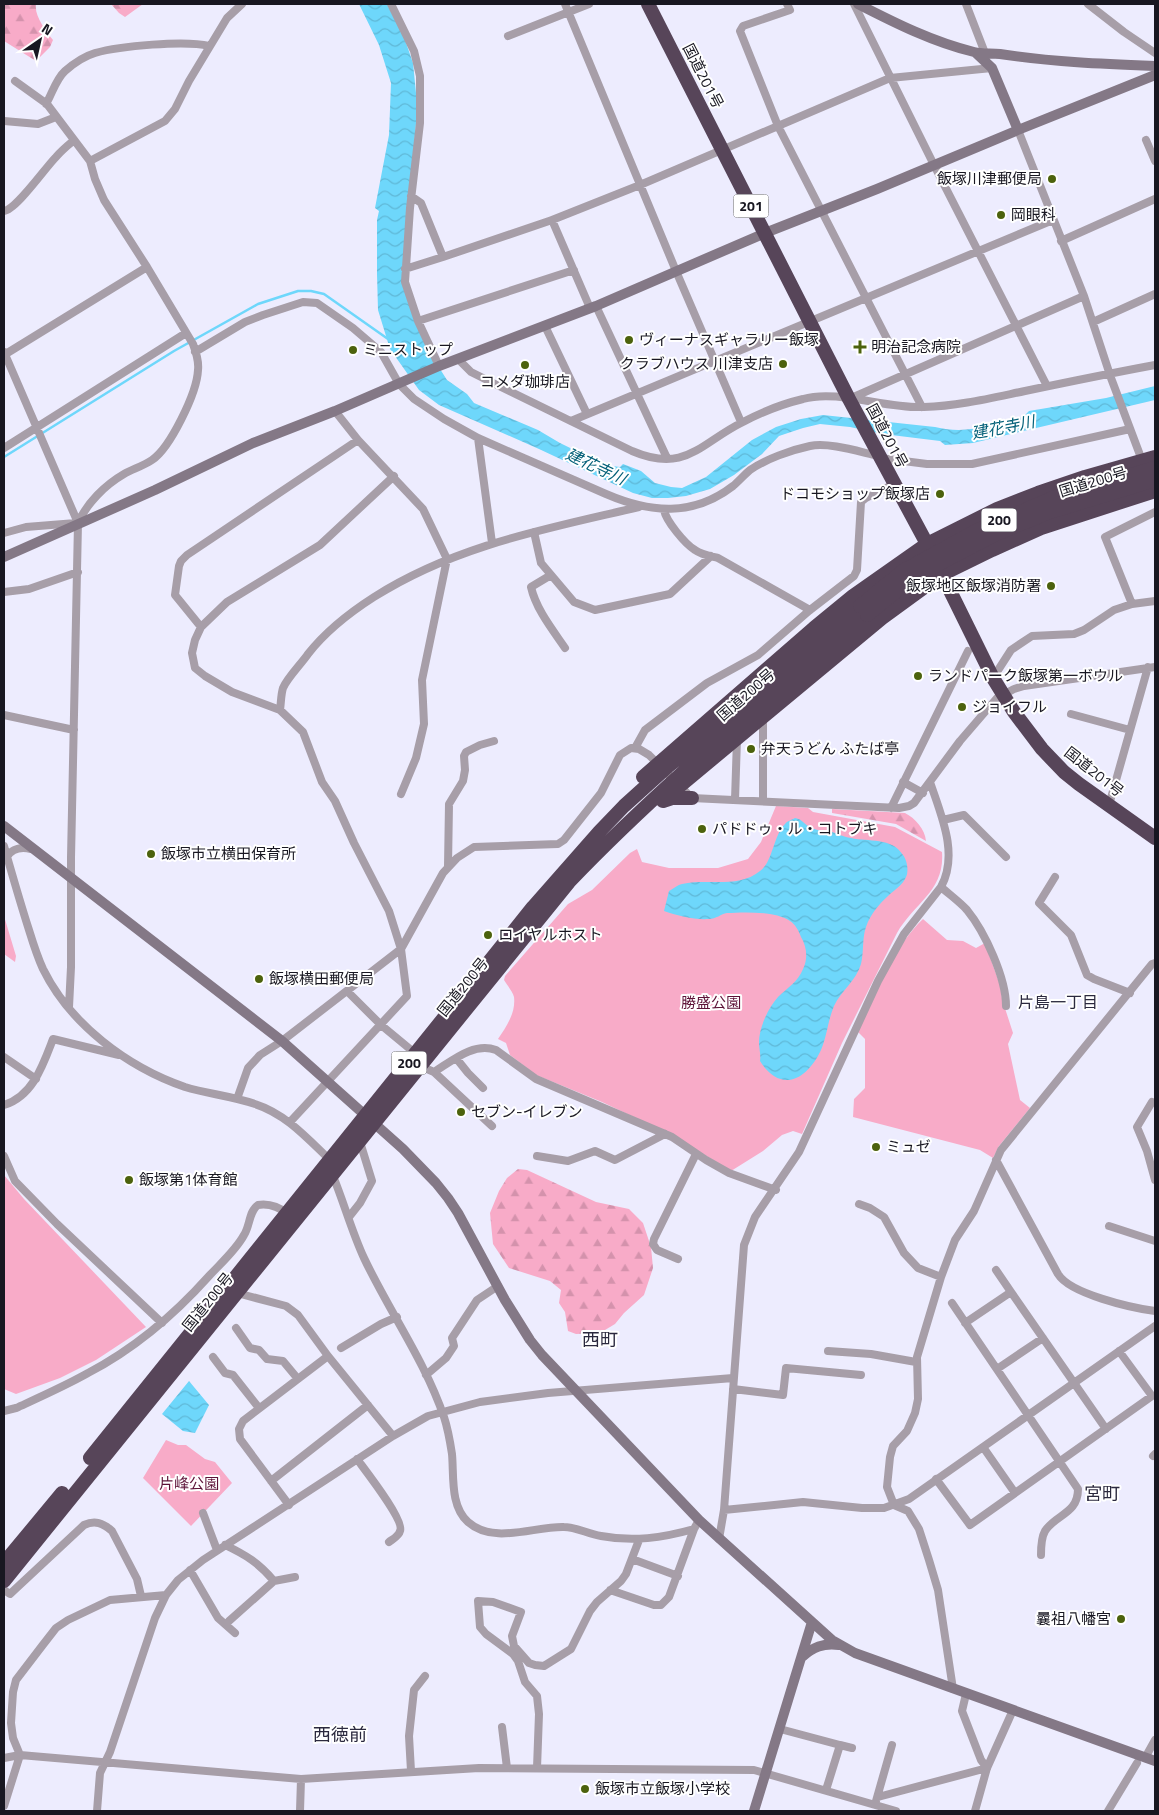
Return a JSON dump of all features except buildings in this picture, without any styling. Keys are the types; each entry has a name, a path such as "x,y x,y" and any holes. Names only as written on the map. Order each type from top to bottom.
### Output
{"highway":[{"name":"国道201号","path":"648,4 993,678 1027,732 1054,762 1079,784 1155,838"},
{"path":"660,802 669,774 853,596 926,544 997,509 1038,493 1085,477 1149,459"},
{"name":"国道200号","path":"4,1581 237,1293 292,1217 330,1160 370,1119 538,911 602,848 669,774 863,611 903,571 983,527 1055,497 1155,468"},
{"path":"538,911 582,838 617,801 737,739 882,618 941,575 1041,528 1155,490"},
{"name":"国道200号","path":"863,611 908,582 994,535 1050,512 1155,490"},
{"path":"538,911 593,864 660,802 672,798 692,798"},
{"name":"国道200号","path":"4,1563 292,1217 333,1176 360,1142 370,1119"}],"street":[{"path":"90,161 165,121 175,109 209,46 227,18 242,4"},
{"path":"391,4 414,51 420,76 420,123 411,196 405,282 418,321 439,366"},
{"path":"565,4 741,422"},
{"path":"508,36 589,4"},
{"path":"787,4 790,10 743,26 740,31 778,126 922,407"},
{"path":"854,4 1047,386"},
{"path":"858,4 903,27 937,41 981,53 1077,63 1155,66"},
{"path":"966,4 981,53 992,68 1084,296 1129,427 1149,459 1155,490"},
{"path":"1088,4 1155,53"},
{"path":"46,104 61,75 94,53 132,47 198,43 209,46"},
{"path":"405,269 552,220 640,185 890,78 992,68"},
{"path":"4,557 155,490 253,443 335,411 439,366 459,360 593,307 765,233 1155,75"},
{"path":"15,81 46,104 90,161 104,200 193,344 198,371 192,393 168,443 160,454 151,461 123,474 103,490 84,510 78,523"},
{"path":"4,121 38,124 56,117"},
{"path":"1146,140 1155,161"},
{"path":"4,211 8,211 17,202 56,156 74,141"},
{"path":"411,196 421,203 443,256"},
{"path":"1062,241 1155,199"},
{"path":"552,220 574,270 667,458"},
{"path":"570,421 1053,220"},
{"path":"69,1007 78,523 4,354 147,267"},
{"path":"418,321 574,270"},
{"path":"1092,322 1155,294"},
{"path":"851,403 904,375 1084,296"},
{"path":"195,352 245,322 310,301 324,306 360,333 381,352 414,399 444,419 478,438 619,500 641,507 664,510 702,503 733,486 751,470 776,457 812,446 828,446 927,464 972,464 1129,427"},
{"path":"545,326 587,414"},
{"path":"4,448 186,333"},
{"path":"459,360 471,372 646,457 667,458 690,454 741,422 773,408 806,398 834,396 851,403 922,407 959,404 1047,386 1110,376 1155,365"},
{"path":"335,411 358,440 394,476 423,509 447,559 422,680 424,724 416,758 401,794"},
{"path":"478,438 492,543"},
{"path":"201,627 175,595 181,561 358,440"},
{"path":"290,1122 407,996 401,949 389,910 334,800 322,782 303,732 280,710 232,692 195,668 192,654 195,640 201,627 227,602 320,545 394,476"},
{"path":"635,748 645,730 708,683 758,655 810,610 854,576 857,570 861,502 894,484"},
{"path":"280,710 284,687 315,645 328,631 360,606 392,586 419,571 492,543 641,507"},
{"path":"664,510 668,521 693,549 701,554 718,558 810,610"},
{"path":"1132,604 1105,537 1155,512"},
{"path":"4,533 26,527 78,523"},
{"path":"534,532 541,563 574,602 595,610 670,594 711,556"},
{"path":"4,592 29,589 78,572"},
{"path":"551,575 531,587 539,609 564,648"},
{"path":"993,678 1011,650 1032,636 1074,634 1084,630 1114,610 1132,604 1155,601"},
{"path":"891,808 968,651"},
{"path":"237,1099 248,1068 260,1055 282,1041 401,949 448,866 474,847 558,844 577,825 601,793 620,755 627,749 635,748 643,751 692,798 899,808 909,806 923,793 970,729 997,698 1003,694 1024,686 1152,667 1130,730 1109,805"},
{"path":"1070,714 1130,730"},
{"path":"4,715 74,730"},
{"path":"763,717 763,801"},
{"path":"736,800 737,739"},
{"path":"448,866 449,804 463,781 465,770 464,756 466,752 494,741"},
{"path":"903,782 923,793"},
{"path":"719,1538 724,1510 744,1245 755,1217 776,1190 799,1152 874,990 904,934 946,879 949,867 949,848 943,820 930,782"},
{"path":"943,820 964,815 1006,857"},
{"path":"4,826 282,1041 403,1149 448,1198 458,1213 530,1340 697,1525 719,1538 840,1645 855,1653 1013,1710 1141,1760 1155,1761"},
{"path":"4,846 38,957 54,988 81,1022 121,1056 157,1076 178,1084 256,1104 276,1113 290,1122 330,1160"},
{"path":"7,857 10,852 19,848 33,849"},
{"path":"1055,877 1039,903 1071,935 1087,975 1130,993"},
{"path":"941,887 966,908 987,942 1006,995 1006,1006"},
{"path":"952,1689 938,1590 929,1560 919,1529 908,1511 894,1505 887,1487 893,1446 907,1431 918,1399 916,1362 941,1277 955,1240 974,1211 1001,1150 1152,964 1155,963"},
{"path":"347,991 418,1060 434,1072 492,1126"},
{"path":"4,1105 22,1095 36,1079 53,1039 121,1056"},
{"path":"434,1072 466,1052 480,1048 496,1050 536,1079 665,1134 729,1173 776,1190"},
{"path":"4,1057 36,1079"},
{"path":"456,1058 483,1088"},
{"path":"1152,1102 1137,1127 1147,1151 1155,1180"},
{"path":"537,1156 568,1161 595,1151 615,1160 665,1134"},
{"path":"349,1217 360,1203 372,1181 360,1142"},
{"path":"678,1259 657,1250 653,1244 696,1154"},
{"path":"4,1156 15,1181 57,1224 162,1323"},
{"path":"996,1160 1058,1274 1065,1282 1086,1293 1106,1300 1155,1311"},
{"path":"333,1176 364,1257 426,1375 442,1412 450,1439 455,1497 458,1510 468,1522 479,1529 495,1533 554,1526 567,1527 619,1540 639,1540 697,1525"},
{"path":"4,1411 16,1408 90,1373 135,1344 162,1323 200,1286 243,1238 254,1207 268,1204 280,1208 292,1217"},
{"path":"859,1204 870,1208 884,1217 904,1253 918,1268 941,1277"},
{"path":"1109,1226 1155,1241"},
{"path":"996,1270 1106,1429"},
{"path":"426,1375 446,1358 454,1346 452,1338 471,1307 477,1300 498,1286"},
{"path":"966,1323 1011,1292"},
{"path":"237,1293 286,1306 298,1315 328,1356 393,1436"},
{"path":"952,1302 1078,1489 1078,1497 1071,1508 1045,1531 1041,1544 1041,1554"},
{"path":"341,1348 396,1317"},
{"path":"724,1510 803,1502 862,1508 884,1508 909,1499 1155,1326"},
{"path":"236,1328 250,1348 259,1350 267,1359 283,1361 298,1379"},
{"path":"997,1369 1043,1338"},
{"path":"828,1351 871,1354 916,1362"},
{"path":"936,1479 970,1525 1153,1398 1119,1351"},
{"path":"289,1505 240,1439 238,1434 240,1424 328,1356"},
{"path":"213,1357 225,1372 233,1375 260,1408"},
{"path":"733,1389 783,1396 786,1368 861,1375"},
{"path":"97,1811 100,1773 110,1752 146,1639 166,1594 178,1580 217,1550 418,1420 442,1412 480,1402 576,1391 733,1378"},
{"path":"271,1481 368,1405"},
{"path":"983,1447 1014,1493"},
{"path":"357,1459 386,1499 401,1525 399,1534 389,1542"},
{"path":"203,1513 217,1550"},
{"path":"4,1590 10,1594 84,1525 91,1522 105,1525 112,1531 137,1579 140,1596"},
{"path":"610,1590 658,1606 665,1602 678,1576 697,1525"},
{"path":"537,1768 539,1714 537,1696 527,1686 518,1661 513,1654 486,1634 480,1627 478,1601 493,1602 521,1612 512,1636 514,1646 530,1663 544,1666 571,1649 590,1611 597,1602 621,1581 639,1540"},
{"path":"225,1545 251,1558 274,1581"},
{"path":"632,1559 678,1576"},
{"path":"190,1570 218,1618 235,1633"},
{"path":"229,1620 274,1581 295,1577"},
{"path":"4,1806 20,1755 13,1738 11,1723 13,1692 16,1680 56,1628 68,1620 110,1600 166,1594"},
{"path":"754,1811 812,1622"},
{"path":"801,1658 820,1646 827,1644 840,1645"},
{"path":"411,1771 409,1736 414,1690 425,1676"},
{"path":"966,1694 962,1711 987,1768"},
{"path":"975,1811 987,1768 1013,1710"},
{"path":"502,1727 507,1768"},
{"path":"780,1729 852,1748"},
{"path":"1108,1811 1155,1740"},
{"path":"826,1790 840,1745"},
{"path":"876,1801 892,1745"},
{"path":"4,1758 20,1755 301,1780 411,1771 507,1768 754,1770 826,1790 876,1801 896,1811"},
{"path":"876,1801 987,1768"},
{"path":"300,1811 301,1780"}],"green space":[{"path":"4,4 36,4 39,18 53,40 50,47 36,61 4,41"},
{"path":"111,4 143,4 125,17"},
{"name":"勝盛公園","path":"776,806 808,808 813,812 895,827 942,852 942,865 934,887 897,933 842,1043 802,1134 793,1131 782,1135 763,1151 731,1171 674,1136 602,1102 536,1075 510,1055 506,1043 498,1039 510,1020 514,1003 514,997 504,980 505,976 568,904 592,890 630,853 637,849 642,862 669,868 718,868 748,859 761,842"},
{"path":"832,809 905,813 919,824 924,832 926,841 896,824 832,813"},
{"path":"4,916 16,956 15,962 4,954"},
{"path":"923,919 947,940 963,941 976,948 985,943 1001,988 1002,999 1013,1033 1008,1044 1020,1100 1030,1108 999,1146 993,1158 980,1150 853,1117 854,1099 865,1088 865,1039 857,1031 878,987 902,944"},
{"path":"518,1169 527,1170 596,1202 629,1209 643,1223 651,1247 653,1268 644,1295 615,1324 600,1333 576,1334 568,1331 565,1312 559,1303 561,1290 550,1281 509,1268 493,1244 490,1213 499,1191 507,1178"},
{"path":"4,1175 24,1199 146,1327 96,1360 60,1378 16,1394 4,1389"},
{"name":"片峰公園","path":"166,1440 178,1445 186,1445 205,1459 215,1462 232,1483 191,1526 143,1478"}],"water":[{"name":"建花寺川","path":"359,4 387,4 404,37 413,63 416,93 416,124 403,269 433,358 447,380 467,394 474,403 538,430 605,465 620,467 623,464 641,471 655,483 682,488 706,477 752,440 776,427 801,419 823,415 958,430 990,426 1023,417 1029,411 1106,398 1155,386 1155,400 973,443 945,445 940,441 820,424 779,436 762,454 734,475 710,489 686,496 668,498 652,498 633,493 439,405 419,390 390,349 378,310 377,220 379,211 375,208 389,135 391,83 379,45"},
{"path":"795,818 816,830 829,831 848,837 893,845 904,857 907,872 903,882 872,914 865,931 859,970 834,1006 821,1050 809,1069 793,1079 785,1080 776,1077 768,1071 760,1061 759,1036 771,1007 778,997 798,978 805,965 806,949 798,930 790,921 776,915 751,912 727,913 714,918 703,919 664,911 669,891 680,885 692,882 742,880 760,871 768,862 781,829 787,822"},
{"path":"189,1381 209,1405 195,1433 183,1431 162,1414"}],"waterway":[{"path":"4,457 174,351 258,304 298,291 324,294 388,339"}],"place":[{"name":"飯塚川津郵便局","path":"1052,179"},
{"name":"岡眼科","path":"1001,215"},
{"name":"ヴィーナスギャラリー飯塚","path":"629,340"},
{"name":"明治記念病院","path":"860,347"},
{"name":"ミニストップ","path":"353,350"},
{"name":"クラブハウス 川津支店","path":"783,364"},
{"name":"コメダ珈琲店","path":"525,365"},
{"name":"ドコモショップ飯塚店","path":"940,494"},
{"name":"飯塚地区飯塚消防署","path":"1051,586"},
{"name":"ランドパーク飯塚第一ボウル","path":"918,676"},
{"name":"ジョイフル","path":"962,707"},
{"name":"弁天うどん ふたば亭","path":"751,749"},
{"name":"パドドゥ・ル・コトブキ","path":"702,829"},
{"name":"飯塚市立横田保育所","path":"151,854"},
{"name":"ロイヤルホスト","path":"488,935"},
{"name":"飯塚横田郵便局","path":"259,979"},
{"name":"セブン-イレブン","path":"461,1112"},
{"name":"ミュゼ","path":"876,1147"},
{"name":"飯塚第1体育館","path":"129,1180"},
{"name":"曩祖八幡宮","path":"1121,1619"},
{"name":"飯塚市立飯塚小学校","path":"585,1789"}],"district":[{"name":"片島一丁目","path":"1058,1002"},
{"name":"西町","path":"600,1340"},
{"name":"宮町","path":"1102,1494"},
{"name":"西徳前","path":"340,1735"}]}
